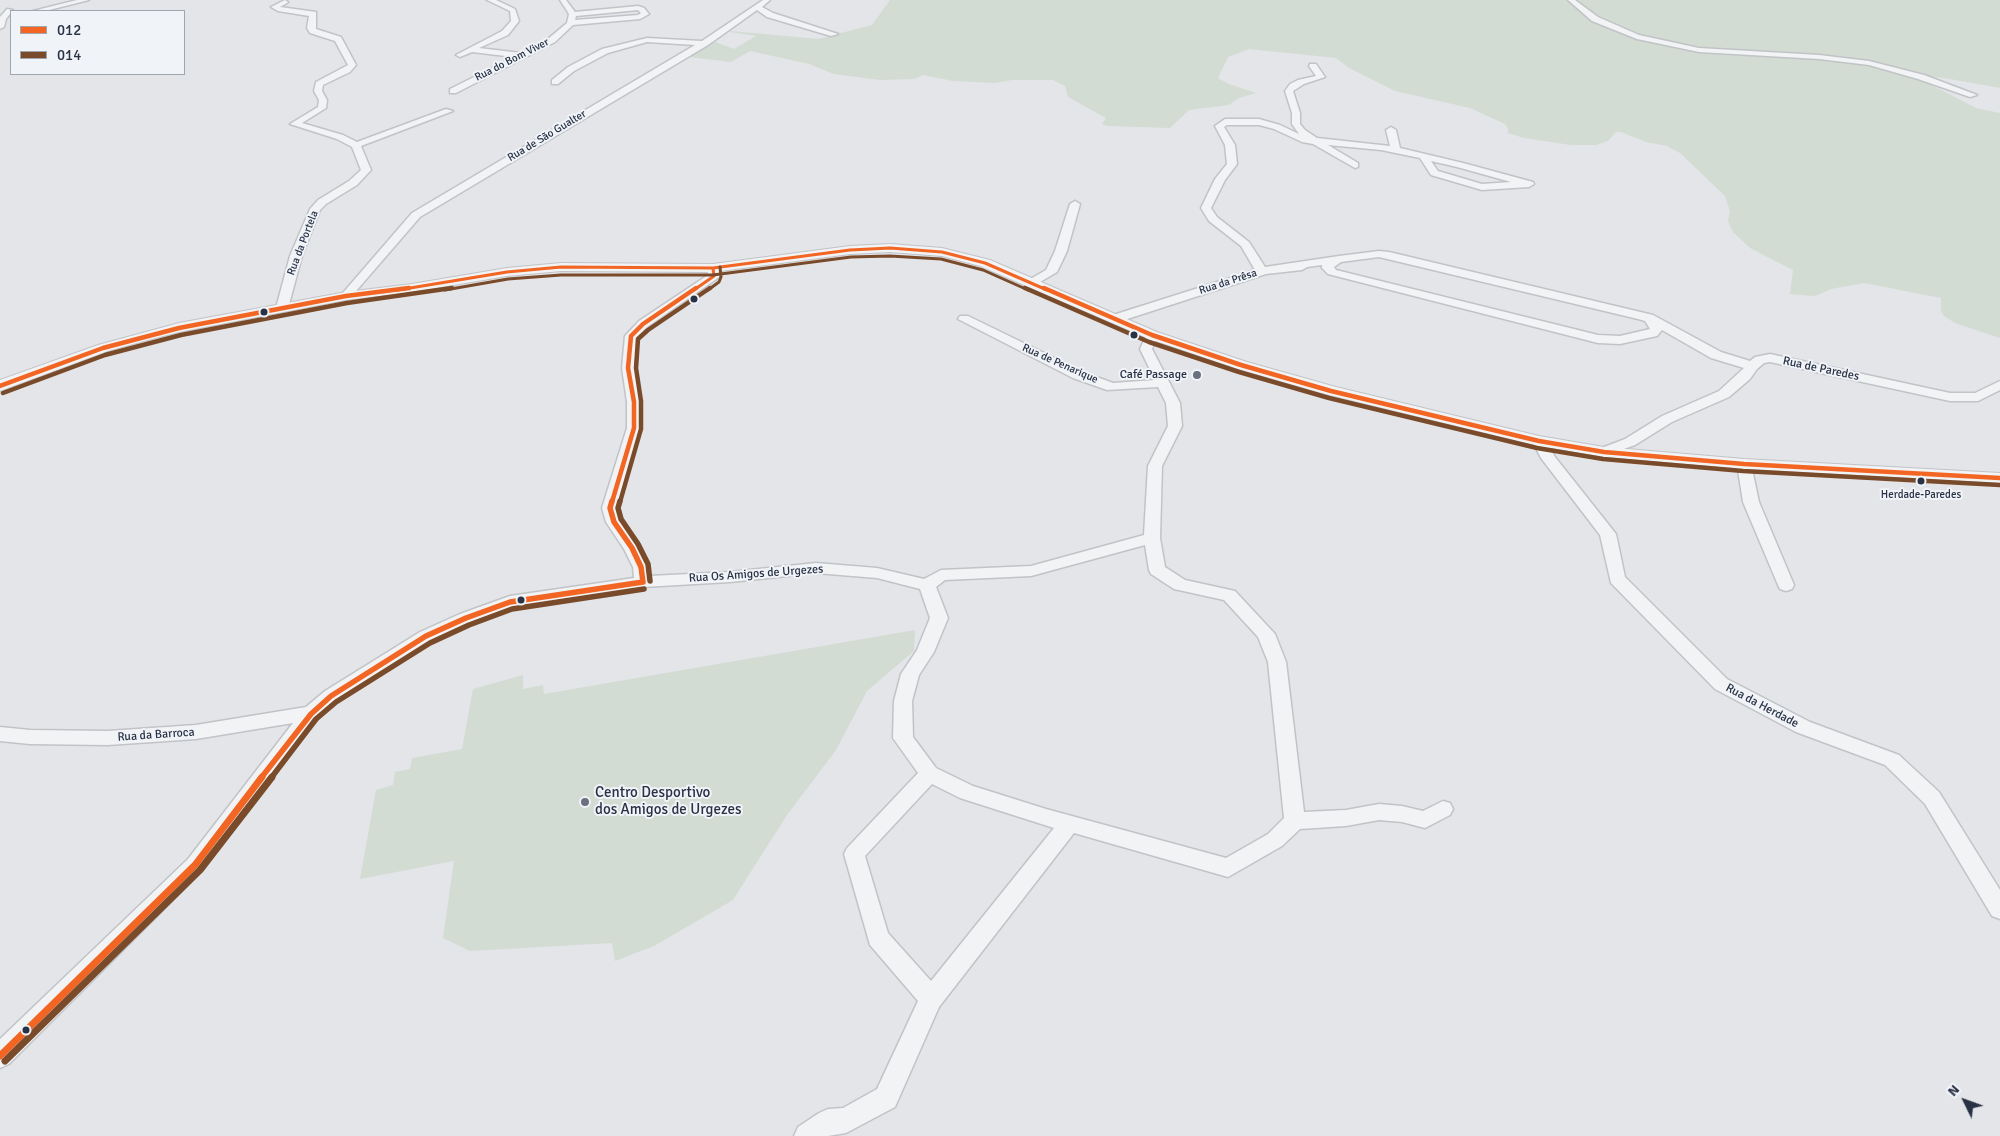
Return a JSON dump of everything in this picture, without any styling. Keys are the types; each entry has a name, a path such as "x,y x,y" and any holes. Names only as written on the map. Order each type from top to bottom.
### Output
{"street":[{"path":"41,10 86,0"},
{"path":"294,0 283,1 275,6 278,9 313,14 311,28 313,31 338,39 352,65 347,70 319,84 318,91 323,100 322,108 294,124 340,137 356,145 449,111"},
{"path":"460,55 505,32 515,21 513,10 490,0"},
{"path":"563,0 573,14 638,8 642,9 645,14 635,18 570,23"},
{"name":"Rua de São Gualter","path":"346,296 416,215 705,42 758,8 767,0"},
{"path":"1571,0 1595,19 1637,37 1699,50 1819,57 1870,63 1921,77 1973,95"},
{"path":"758,8 770,14 834,34"},
{"path":"0,9 11,10"},
{"path":"0,27 2,18 10,11"},
{"name":"Rua do Bom Viver","path":"453,91 552,40 570,23 573,14"},
{"path":"555,82 571,69 605,51 647,40 705,42"},
{"path":"472,50 521,55"},
{"path":"1313,66 1321,77 1301,82 1293,86 1290,91 1296,113 1296,124 1302,132 1315,141 1382,147 1423,156 1460,165 1529,184 1482,186 1434,173 1423,156"},
{"name":"Rua da Prêsa","path":"1114,319 1262,271 1245,244 1213,219 1206,208 1220,179 1232,164 1230,145 1219,126 1225,122 1259,122 1277,127 1305,140 1315,141 1355,165"},
{"path":"1392,130 1396,150"},
{"name":"Rua da Portela","path":"282,308 296,256 315,209 322,202 353,184 366,170 356,145"},
{"path":"1031,283 1051,272 1061,251 1076,204"},
{"path":"0,386 103,348 139,338 346,296 412,288 507,272 561,267 713,268 850,250 890,248 942,252 984,263 1152,336 1240,365 1331,391 1539,441 1604,452 1744,464 2000,478"},
{"path":"1262,271 1339,259 1379,254 1389,255 1649,318 1716,355 1752,366"},
{"path":"1332,272 1328,268 1328,264 1339,259"},
{"path":"1293,266 1332,272 1598,339 1620,340 1653,333 1670,333 1684,338"},
{"path":"643,582 641,566 632,548 614,522 610,508 634,428 634,402 628,368 631,336 643,324 714,276 713,268"},
{"path":"1649,318 1656,329 1653,333"},
{"name":"Rua de Penarique","path":"964,320 1078,375 1112,387 1162,383"},
{"path":"1152,336 1146,349 1173,403 1175,426 1155,466 1152,538 1157,570 1180,585 1229,595 1266,634 1277,662 1295,821"},
{"name":"Rua de Paredes","path":"1604,452 1630,442 1653,426 1724,394 1745,376 1752,366 1760,360 1770,358 1950,397 1978,397 2000,385"},
{"name":"Rua da Herdade","path":"1539,441 1548,458 1608,534 1617,579 1721,684 1803,727 1892,760 1932,798 2000,909"},
{"path":"1744,464 1751,502 1786,584"},
{"path":"1152,538 1031,571 941,575 927,586 939,618 925,652 910,674 903,701 903,738 929,774 968,792 1069,824 1228,868 1275,840 1295,821 1346,818 1379,812 1402,814 1425,820 1443,809"},
{"name":"Rua Os Amigos de Urgezes","path":"0,1056 108,953 195,865 311,714 331,696 426,636 466,618 510,602 643,582 730,577 816,568 877,572 927,586"},
{"name":"Rua da Barroca","path":"0,734 30,738 108,738 196,732 283,716 311,714"},
{"path":"929,774 854,854 878,938 931,999"},
{"path":"807,1136 828,1122 846,1120 886,1098 931,999 1069,824"}],"shaded area":[{"path":"890,0 2000,0 2000,88 1944,78 1933,77 1922,80 1976,108 2000,113 2000,338 1955,323 1944,316 1941,310 1941,298 1864,283 1831,289 1815,296 1790,294 1793,270 1750,248 1733,232 1728,221 1730,211 1725,196 1680,153 1667,146 1646,142 1621,132 1616,132 1608,141 1596,145 1571,145 1524,138 1508,133 1505,124 1470,108 1395,91 1349,68 1336,58 1249,49 1228,57 1218,78 1229,84 1256,93 1239,98 1229,105 1189,110 1170,128 1108,126 1102,124 1106,118 1068,97 1065,86 1053,80 1012,80 995,83 953,81 923,75 915,79 880,80 834,74 809,64 750,51 731,62 689,57 715,42 734,49 756,36 731,31 818,39 872,25"},
{"name":"Centro Desportivo dos Amigos de Urgezes","path":"915,630 914,651 867,691 836,750 787,815 733,900 654,946 615,961 612,943 470,951 443,938 454,861 360,879 376,790 393,785 395,772 410,769 412,758 462,749 473,689 523,675 523,689 543,685 544,694"}],"transit line":[{"name":"012","path":"0,386 103,348 139,338 179,328 346,296 412,288 507,272 561,267 713,268 850,250 890,248 942,252 985,263 1152,335 1241,365 1331,391 1539,441 1604,452 1744,464 2000,478"},
{"name":"014","path":"3,393 105,355 141,345 181,335 347,303 413,295 508,279 561,275 713,275 851,257 890,256 941,259 983,270 1149,342 1239,372 1329,398 1537,448 1603,459 1743,471 2000,485"},
{"name":"014","path":"650,581 648,564 638,544 621,519 618,508 641,429 641,401 636,368 638,339 648,330 719,282 721,277 720,267"},
{"name":"012","path":"643,582 641,567 632,548 614,522 610,508 634,428 634,402 628,368 631,336 643,324 714,276 713,268"},
{"name":"012","path":"0,1056 195,865 290,740 311,714 331,696 426,636 466,618 510,602 643,582"},
{"name":"014","path":"5,1061 200,870 316,719 336,702 430,643 469,625 512,609 644,589"}],"place":[{"name":"Café Passage","path":"1197,375"},
{"name":"Herdade-Paredes","path":"1921,481"},
{"name":"Centro Desportivo dos Amigos de Urgezes","path":"585,802"}]}
